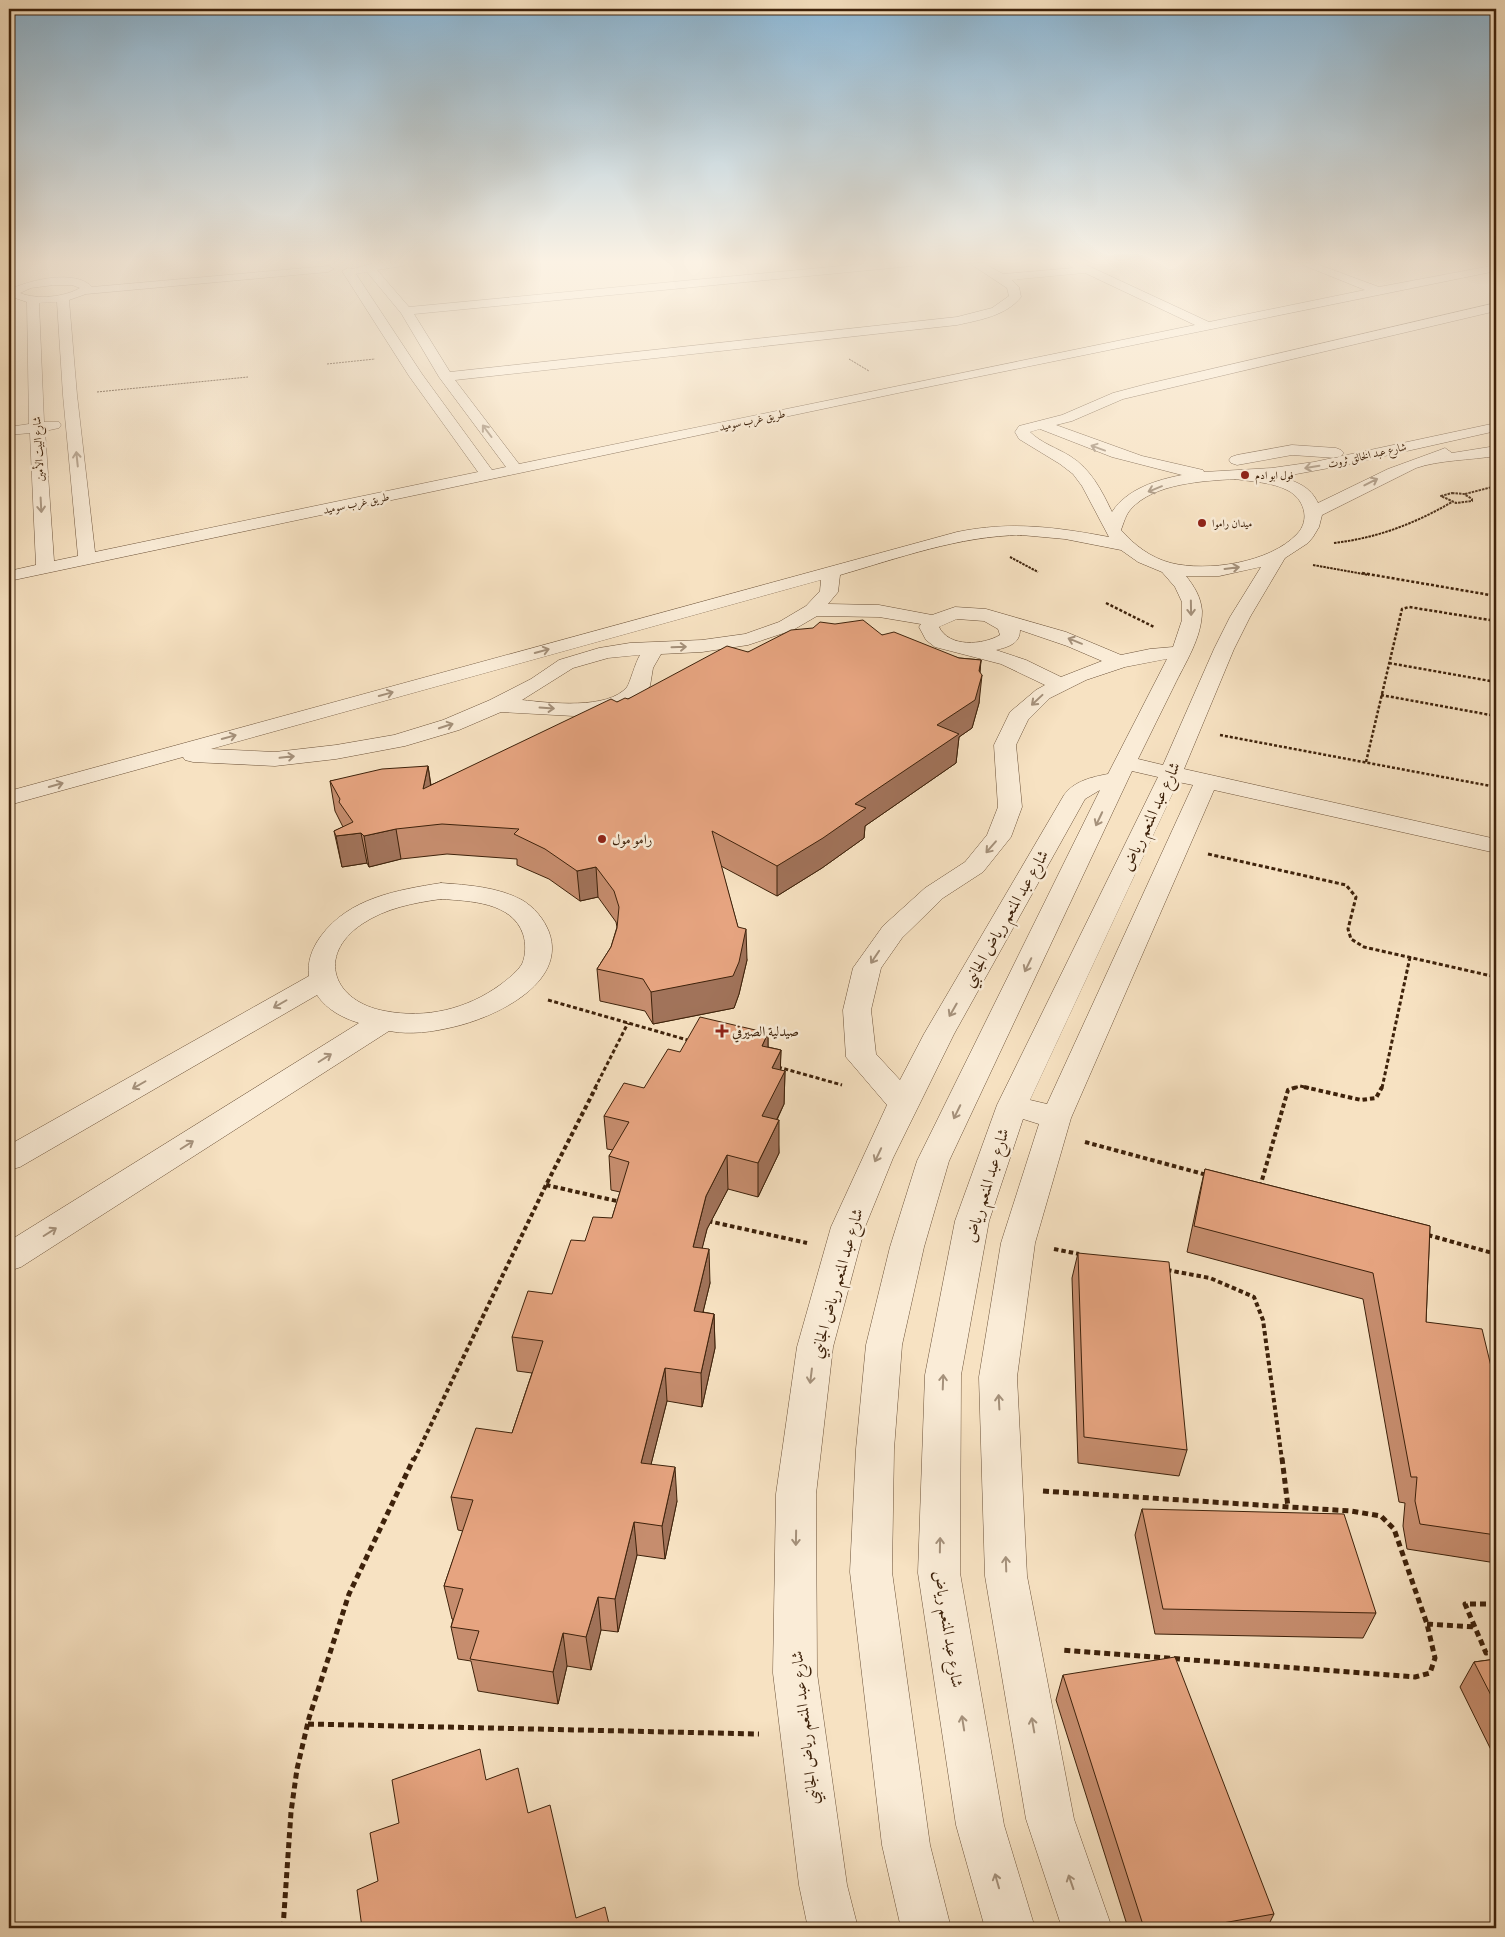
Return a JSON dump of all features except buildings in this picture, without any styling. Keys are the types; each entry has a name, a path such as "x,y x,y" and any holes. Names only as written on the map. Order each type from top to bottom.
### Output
{"street":[{"name":"شارع البيت الأمين","path":"34,353 36,422 45,568"},
{"path":"67,353 87,559"},
{"path":"401,353 489,476"},
{"path":"432,353 516,470"},
{"path":"416,376 627,353"},
{"name":"طريق غرب سوميد","path":"9,576 1073,353"},
{"path":"1117,538 1117,515 1124,505 1140,495 1165,484 1213,476 1237,468 1295,487 1311,501 1314,519 1303,538 1281,554 1243,567 1204,572 1168,568 1141,556 1117,538 1092,488 1083,475 1056,453 1023,435 1024,429 1067,418 1118,396 1297,353"},
{"path":"9,418 36,422"},
{"path":"9,431 36,422 73,418"},
{"path":"1393,449 1424,432 1496,420"},
{"path":"1040,424 1106,451 1156,465 1213,476"},
{"name":"شارع عبد الخالق ثروت","path":"1237,468 1286,472 1456,434 1496,427"},
{"name":"شارع عبد الخالق ثروت","path":"1313,513 1383,476 1423,459 1479,442 1496,440"},
{"path":"1423,459 1447,458 1496,451"},
{"path":"9,798 169,754 599,645 831,572 979,533 1007,530 1117,538"},
{"name":"شارع عبد المنعم رياض","path":"1010,1928 980,1824 939,1573 943,1375 972,1221 1012,1105 1171,773 1224,648 1240,617 1281,554"},
{"path":"926,1928 906,1845 872,1572 875,1450 884,1345 907,1248 933,1161 1121,771 1183,648 1191,627 1193,602 1184,584 1168,568"},
{"path":"169,754 275,759 336,752 406,738 451,725 498,705 538,683 599,645 654,648 702,646 748,639 786,626 813,610 829,592 831,572"},
{"path":"813,610 879,611 934,621"},
{"path":"1061,685 1017,662 937,640 931,633 930,626 934,621 943,616 970,613 1063,636 1119,662"},
{"path":"962,648 992,647 1010,637 1010,630 1006,624 996,619"},
{"path":"498,705 580,710 605,706 627,698 639,687 646,662 654,648"},
{"path":"903,1103 861,1057 856,1010 867,968 892,932 934,893 974,867 999,837 1010,807 1006,745 1018,717 1043,694 1079,676 1119,662 1183,648"},
{"path":"1121,771 1171,773 1496,846"},
{"name":"شارع عبد المنعم رياض الجانبي","path":"833,1928 823,1885 794,1673 796,1494 815,1347 841,1250 855,1209 903,1103 939,1034 1076,795 1085,787 1100,782 1121,771"},
{"path":"1087,1928 1050,1819 1006,1576 998,1377 1018,1243 1053,1126 1206,781"},
{"path":"1036,864 1074,871"},
{"path":"441,891 472,893 501,900 522,913 536,929 540,949 533,970 515,990 488,1006 455,1018 419,1023 384,1021 354,1012 334,998 323,980 322,960 332,939 351,920 377,906 408,896 441,891"},
{"path":"9,1159 323,980"},
{"path":"9,1258 384,1021"},
{"path":"1012,1105 1053,1126"}],"path":[{"path":"839,353 898,389"},
{"path":"327,364 403,356"},
{"path":"70,395 248,377"},
{"path":"1464,494 1496,486"},
{"path":"1452,492 1464,494 1472,499 1472,501 1465,503 1452,502 1443,498 1443,494 1452,492"},
{"path":"1281,554 1374,537 1420,522 1452,502"},
{"path":"1281,554 1496,596"},
{"path":"1106,602 1183,648"},
{"path":"1366,762 1402,609 1409,607 1496,621"},
{"path":"1389,663 1496,682"},
{"path":"1381,695 1496,716"},
{"path":"1190,729 1496,786"},
{"path":"1176,847 1346,885 1356,897 1348,930 1351,939 1364,947 1496,976"},
{"path":"1260,1189 1288,1090 1300,1086 1361,1100 1376,1098 1379,1094 1382,1089 1410,957"},
{"path":"515,990 695,1042"},
{"path":"283,1928 293,1794 308,1724 327,1656 349,1594 546,1186 628,1023"},
{"path":"770,1064 846,1086"},
{"path":"1053,1126 1212,1176"},
{"path":"546,1186 622,1202"},
{"path":"1250,1187 1269,1192"},
{"path":"698,1219 841,1250"},
{"path":"1420,1233 1496,1254"},
{"path":"1018,1243 1086,1255"},
{"path":"1162,1269 1210,1278 1254,1297 1263,1320 1288,1507"},
{"path":"1003,1488 1351,1511 1381,1516 1394,1530 1426,1624 1435,1658 1430,1673 1415,1677 1019,1646"},
{"path":"1496,1604 1465,1604 1486,1653 1496,1652"},
{"path":"1426,1624 1475,1627"},
{"path":"308,1724 802,1735"}],"place":[{"name":"فول ابو ادم","path":"1245,475"},
{"name":"ميدان راموا","path":"1202,523"},
{"name":"رامو مول","path":"602,839"},
{"name":"صيدلية الصيرفي","path":"722,1031"}]}
